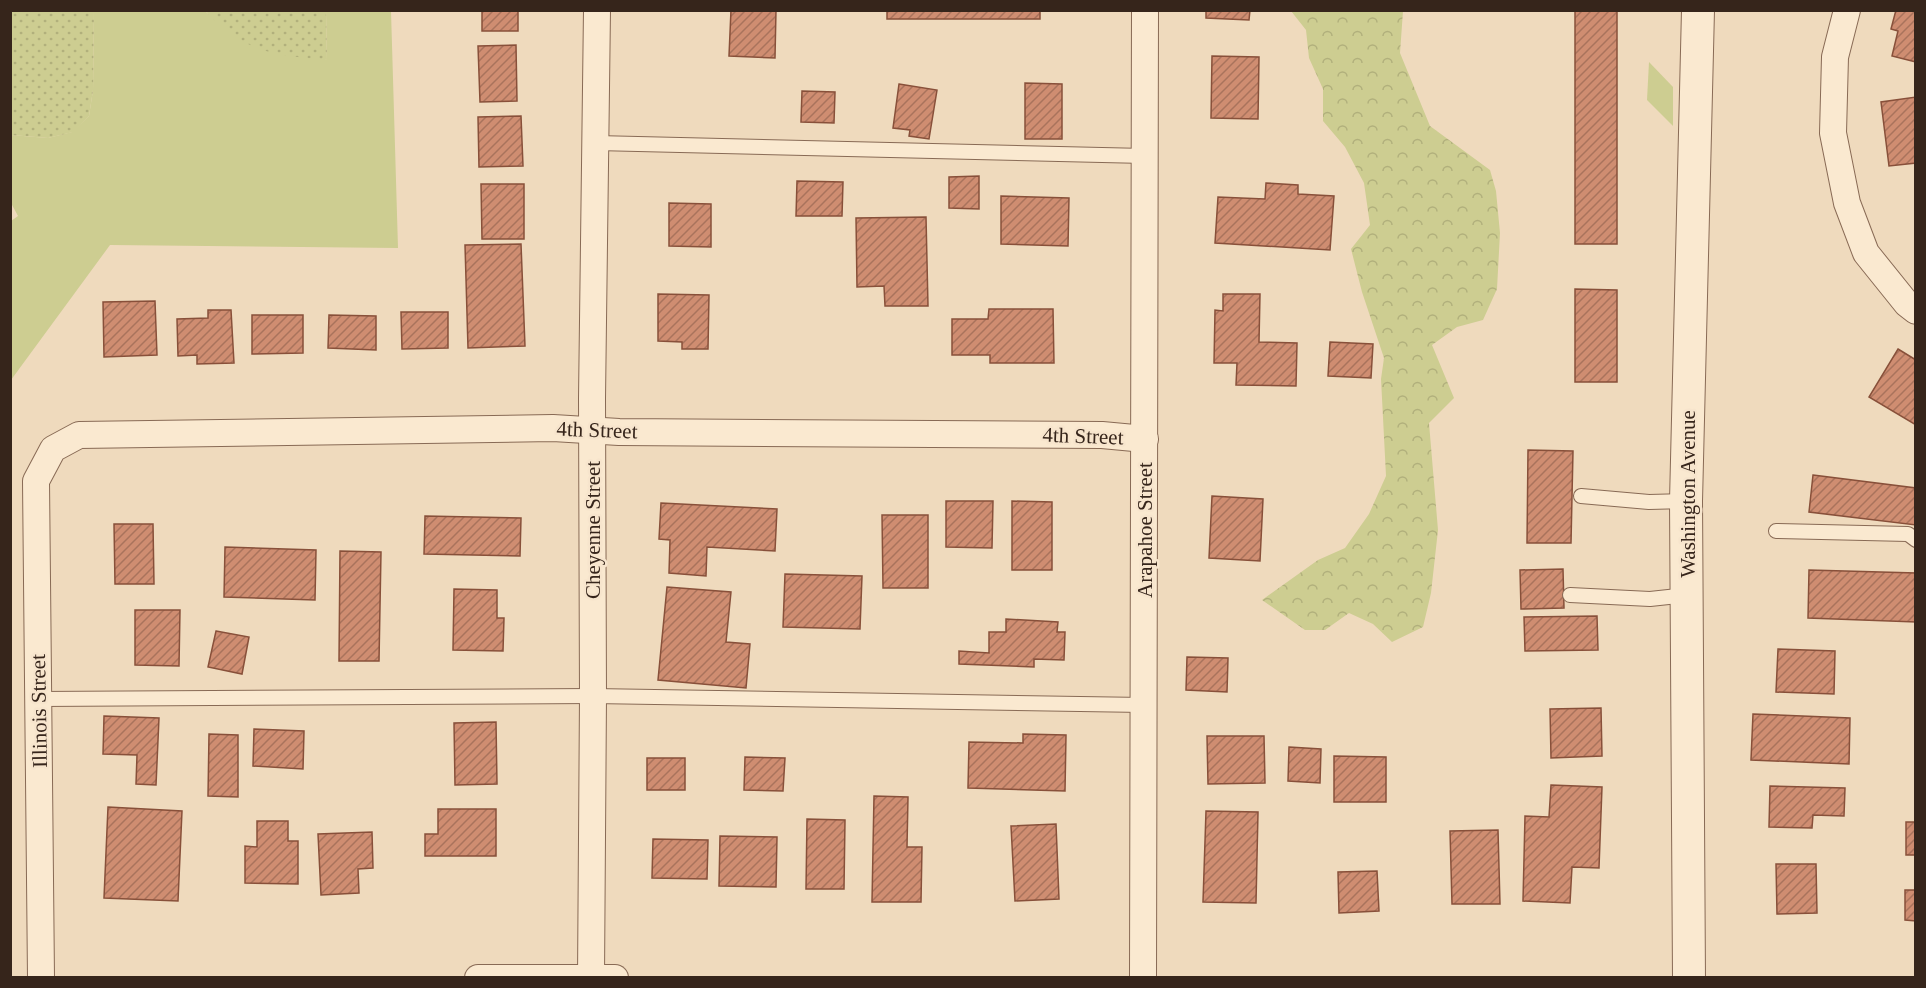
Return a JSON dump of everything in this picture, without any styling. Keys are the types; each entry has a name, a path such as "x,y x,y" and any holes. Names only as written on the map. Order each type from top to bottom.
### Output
{"street":[{"name":"Cheyenne Street","path":"597,10 593,696 599,977"},
{"name":"Arapahoe Street","path":"1143,978 1145,10"},
{"name":"Washington Avenue","path":"1689,978 1686,501 1698,10"},
{"path":"1847,10 1835,57 1833,134 1847,203 1866,253 1906,304 1916,311"},
{"name":"4th Street","path":"53,448 79,435 553,428 1102,435 1145,439"},
{"name":"Illinois Street","path":"41,978 36,481 53,448"},
{"path":"478,978 599,977"}],"lane":[{"path":"596,143 1145,156"},
{"path":"1581,496 1649,502 1686,501"},
{"path":"1776,531 1908,534 1916,540"},
{"path":"1570,595 1650,599 1688,594"},
{"path":"39,699 593,696 1144,705"}],"green space":[{"path":"10,11 94,11 93,90 89,116 73,132 48,138 11,135"},
{"path":"94,11 206,11 327,60 326,11 391,11 398,248 110,245 11,380 11,221 18,216 11,203 11,135 48,138 72,132 89,116 93,90"},
{"path":"206,11 326,11 327,60 259,49 235,36"},
{"path":"1291,11 1403,11 1400,53 1430,126 1490,170 1496,191 1500,233 1497,289 1483,320 1457,327 1432,345 1454,398 1429,423 1438,530 1431,593 1423,627 1392,642 1373,624 1349,613 1325,630 1305,630 1262,600 1318,560 1345,548 1369,514 1386,476 1381,379 1384,358 1362,292 1351,249 1370,225 1364,183 1345,147 1323,121 1323,89 1309,58 1306,30"},
{"path":"1649,62 1673,87 1673,126 1647,100"}],"building":[{"path":"482,10 518,10 518,31 482,31"},
{"path":"731,10 776,10 775,58 729,56"},
{"path":"887,10 1040,10 1040,19 887,19"},
{"path":"1206,10 1250,10 1249,20 1206,18"},
{"path":"1575,10 1617,10 1617,244 1575,244"},
{"path":"1896,10 1916,10 1916,62 1892,56 1898,31 1891,29"},
{"path":"516,45 517,101 480,102 478,46"},
{"path":"1212,56 1259,57 1258,119 1211,118"},
{"path":"1025,83 1062,84 1062,139 1025,139"},
{"path":"899,84 937,90 929,139 909,136 910,130 893,128"},
{"path":"802,91 835,92 834,123 801,122"},
{"path":"1916,97 1916,163 1889,166 1881,102"},
{"path":"521,116 523,166 479,167 478,117"},
{"path":"979,176 979,209 949,208 949,177"},
{"path":"797,181 843,182 842,216 796,216"},
{"path":"1266,183 1298,185 1298,194 1334,196 1330,250 1215,243 1218,197 1265,199"},
{"path":"481,184 524,184 524,239 482,239"},
{"path":"1001,196 1069,198 1068,246 1001,244"},
{"path":"669,203 711,204 711,247 669,246"},
{"path":"926,217 928,306 885,306 884,286 857,287 856,218"},
{"path":"521,244 525,346 468,348 465,245"},
{"path":"1575,289 1617,290 1617,382 1575,382"},
{"path":"658,294 709,295 708,349 682,349 682,342 658,341"},
{"path":"1223,294 1260,294 1259,342 1297,343 1296,386 1236,385 1237,363 1214,363 1215,310 1223,311"},
{"path":"155,301 157,355 104,357 103,302"},
{"path":"989,309 1053,309 1054,363 990,363 990,355 952,355 952,319 988,319"},
{"path":"208,310 231,310 234,363 197,364 197,355 178,356 177,319 208,318"},
{"path":"401,312 448,312 448,348 402,349"},
{"path":"252,315 303,315 303,353 252,354"},
{"path":"329,315 376,316 376,350 328,348"},
{"path":"1330,342 1373,344 1371,378 1328,376"},
{"path":"1898,349 1916,360 1916,425 1869,397"},
{"path":"1528,450 1573,451 1571,543 1527,543"},
{"path":"1813,475 1916,488 1916,525 1809,512"},
{"path":"1212,496 1263,499 1260,561 1209,558"},
{"path":"946,501 993,501 992,548 946,547"},
{"path":"1012,501 1052,502 1052,570 1012,570"},
{"path":"661,503 777,509 775,551 707,547 706,576 669,573 670,540 659,539"},
{"path":"882,515 928,515 928,588 883,588"},
{"path":"425,516 521,518 520,556 424,554"},
{"path":"114,524 153,524 154,584 115,584"},
{"path":"225,547 316,550 315,600 224,597"},
{"path":"340,551 381,552 379,661 339,661"},
{"path":"1563,569 1564,608 1521,609 1520,570"},
{"path":"1809,570 1916,573 1916,622 1808,618"},
{"path":"785,574 862,576 860,629 783,627"},
{"path":"667,587 731,592 726,642 750,644 746,688 658,680"},
{"path":"454,589 497,590 497,618 504,618 503,651 453,650"},
{"path":"135,610 180,610 179,666 135,665"},
{"path":"1597,616 1598,650 1525,651 1524,617"},
{"path":"1006,619 1058,622 1057,632 1065,632 1064,660 1034,659 1034,667 959,664 959,651 989,653 989,632 1006,632"},
{"path":"216,631 249,637 242,674 208,667"},
{"path":"1778,649 1835,651 1834,694 1776,692"},
{"path":"1187,657 1228,658 1227,692 1186,690"},
{"path":"1601,708 1602,756 1551,758 1550,709"},
{"path":"1753,714 1850,718 1849,764 1751,760"},
{"path":"104,716 159,718 156,785 136,784 137,755 103,754"},
{"path":"496,722 497,784 455,785 454,723"},
{"path":"254,729 304,731 303,769 253,766"},
{"path":"209,734 238,735 238,797 208,796"},
{"path":"1023,734 1066,735 1065,791 968,788 969,742 1023,743"},
{"path":"1207,736 1264,736 1265,783 1208,784"},
{"path":"1289,747 1321,749 1320,783 1288,781"},
{"path":"1334,756 1386,757 1386,802 1334,802"},
{"path":"745,757 785,758 783,791 744,790"},
{"path":"647,758 685,758 685,790 647,790"},
{"path":"1551,785 1602,787 1599,868 1572,867 1570,903 1523,901 1525,816 1549,817"},
{"path":"1770,786 1845,788 1844,816 1813,815 1812,828 1769,827"},
{"path":"874,796 908,797 907,847 922,847 921,902 872,902"},
{"path":"108,807 182,811 178,901 104,898"},
{"path":"438,809 496,809 496,856 425,856 425,834 438,834"},
{"path":"1206,811 1258,812 1256,903 1203,902"},
{"path":"807,819 845,820 844,889 806,889"},
{"path":"257,821 288,821 288,841 298,841 298,884 245,883 245,846 257,847"},
{"path":"1906,822 1916,822 1916,855 1906,855"},
{"path":"1056,824 1059,899 1015,901 1011,826"},
{"path":"1498,830 1500,904 1452,904 1450,831"},
{"path":"372,832 373,868 358,869 359,893 321,895 318,834"},
{"path":"720,836 777,837 776,887 719,886"},
{"path":"653,839 708,840 707,879 652,878"},
{"path":"1776,864 1816,864 1817,913 1777,914"},
{"path":"1377,871 1379,911 1339,913 1338,872"},
{"path":"1905,890 1916,890 1916,921 1905,920"}]}
